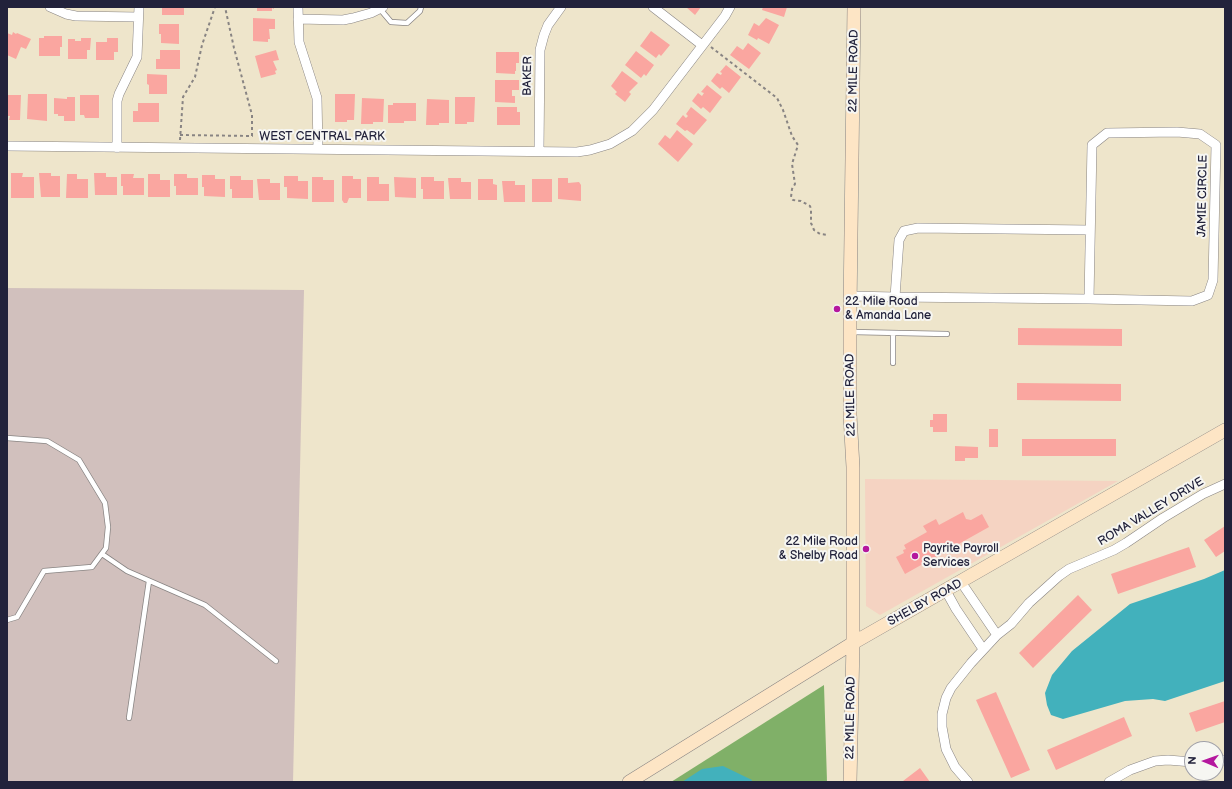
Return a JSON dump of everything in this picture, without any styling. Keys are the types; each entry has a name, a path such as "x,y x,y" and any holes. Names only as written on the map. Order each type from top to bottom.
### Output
{"street":[{"path":"50,7 66,14 76,16 138,17"},
{"path":"117,148 117,101 137,57 138,7"},
{"path":"298,7 299,42 301,52 317,98 318,149"},
{"name":"BAKER","path":"539,151 540,50 548,25 561,7"},
{"path":"653,7 706,46"},
{"name":"WEST CENTRAL PARK","path":"7,146 577,152 610,144 632,131 652,110 706,46 730,7"},
{"name":"22 MILE ROAD","path":"850,782 853,644 853,500 850,416 850,331 854,7"},
{"path":"298,19 342,20 362,17 381,8"},
{"name":"JAMIE CIRCLE","path":"851,296 895,297 1089,299 1192,300 1208,295 1213,280 1216,145 1200,134 1177,132 1107,133 1092,145 1089,299"},
{"path":"895,297 899,240 904,231 918,228 1090,230"},
{"name":"SHELBY ROAD","path":"629,782 853,644 1225,430"},
{"name":"ROMA VALLEY DRIVE","path":"968,782 955,767 946,749 942,727 942,714 946,698 951,688 983,649 1011,624 1029,603 1059,576 1114,550 1203,494 1225,484"},
{"path":"961,582 997,635"},
{"path":"946,591 956,609 983,649"},
{"path":"1109,782 1130,770 1155,761 1184,761"}],"lane":[{"path":"381,8 391,22 407,22 420,11 421,7"},
{"path":"850,331 947,334"},
{"path":"893,333 893,363"},
{"path":"7,438 47,441 79,460 105,503 108,527 106,548 92,567 44,571 16,617 7,620"},
{"path":"102,554 127,571 205,605 276,661"},
{"path":"128,718 149,581"}],"path":[{"path":"180,148 183,97 195,77 202,45 215,7"},
{"path":"180,135 252,136 252,115 234,48 225,7"},
{"path":"706,46 776,98 783,110 792,136 798,145 792,164 795,184 792,189 791,197 793,200 802,201 810,206 811,222 814,230 820,234 828,235"}],"shaded area":[{"path":"7,288 304,290 293,782 7,782"},
{"path":"865,479 1118,481 880,615 866,606"}],"green space":[{"path":"824,685 827,782 671,782"}],"water":[{"path":"1225,570 1225,681 1165,701 1153,699 1125,701 1063,719 1051,715 1047,705 1045,693 1052,675 1072,651 1130,604 1204,579"},
{"path":"723,766 752,780 751,782 682,782 702,769"}],"building":[{"path":"162,7 184,7 184,15 162,15"},
{"path":"257,7 274,7 274,9 272,8 272,11 257,11"},
{"path":"686,7 701,7 695,15"},
{"path":"763,7 787,7 784,17 762,10"},
{"path":"253,18 275,19 275,29 269,29 270,39 268,39 268,42 253,41"},
{"path":"766,18 779,25 769,44 748,35 754,23 759,26"},
{"path":"159,24 179,24 179,44 161,43"},
{"path":"651,31 670,45 661,56 659,54 656,58 640,46"},
{"path":"13,32 31,39 26,49 21,47 16,59 7,55 7,33 12,35"},
{"path":"44,36 62,36 60,56 39,56 39,38 44,38"},
{"path":"81,38 91,38 90,50 87,50 87,59 68,59 68,39 81,41"},
{"path":"107,38 118,38 118,52 114,52 114,60 96,60 96,42 107,42"},
{"path":"748,43 761,53 749,69 730,55 737,46 743,50"},
{"path":"160,50 180,50 180,69 156,69 156,59 160,59"},
{"path":"276,50 279,60 273,61 277,70 275,71 276,74 261,78 255,56"},
{"path":"636,51 654,65 646,76 644,74 641,78 625,65"},
{"path":"496,52 519,52 519,63 516,63 515,74 496,73"},
{"path":"726,65 741,77 729,93 722,87 720,89 711,81 717,73 721,75 722,73 720,72"},
{"path":"622,71 638,83 629,92 631,94 625,102 615,94 617,92 611,86"},
{"path":"147,74 167,75 167,94 149,94"},
{"path":"495,80 519,80 519,90 512,90 512,96 515,96 515,103 495,102"},
{"path":"707,85 722,97 710,113 703,107 701,109 692,101 698,93 702,96 704,93 701,92"},
{"path":"28,94 47,94 47,121 27,119"},
{"path":"335,94 355,94 354,120 347,120 347,122 335,122"},
{"path":"7,95 21,95 20,120 9,120 10,116 7,116"},
{"path":"80,95 99,95 99,118 85,118 84,115 80,115"},
{"path":"67,97 75,97 75,121 64,121 64,116 54,114 54,98 67,99"},
{"path":"455,97 475,97 474,122 467,122 467,124 455,124"},
{"path":"362,98 384,99 383,122 361,124"},
{"path":"427,99 449,100 449,123 426,125"},
{"path":"138,103 159,103 159,122 133,122 133,111 138,111"},
{"path":"393,103 416,103 416,121 388,123 388,105 393,105"},
{"path":"497,107 517,107 517,112 520,112 520,125 497,125"},
{"path":"691,107 707,120 694,135 687,130 685,131 676,124 683,115 686,118 688,116 686,114"},
{"path":"677,130 693,144 678,162 658,144 665,135 670,139"},
{"path":"11,173 23,173 22,177 34,177 34,198 11,198"},
{"path":"39,173 51,173 51,176 60,176 60,197 41,197"},
{"path":"94,173 106,173 106,177 117,177 117,195 95,195"},
{"path":"67,174 77,174 77,179 88,179 88,198 66,198"},
{"path":"121,174 134,174 133,178 144,178 144,195 123,195"},
{"path":"148,174 160,174 160,180 170,180 170,197 148,197"},
{"path":"174,174 187,174 187,178 198,178 198,195 176,195"},
{"path":"202,175 215,175 215,179 225,179 225,197 204,196"},
{"path":"230,176 241,176 241,180 253,180 253,198 232,198"},
{"path":"284,176 298,176 298,181 308,181 308,199 287,198 287,187 284,187"},
{"path":"342,176 353,176 353,179 361,179 361,198 349,198 347,203 344,203 342,200"},
{"path":"312,177 323,177 323,180 334,180 334,202 312,202"},
{"path":"367,177 379,177 379,184 389,184 389,201 367,201"},
{"path":"394,177 416,178 416,198 395,197"},
{"path":"421,177 434,177 434,181 444,181 444,199 423,199"},
{"path":"448,178 461,178 461,182 471,182 471,199 450,199"},
{"path":"558,178 568,178 568,183 579,182 581,185 581,201 558,199"},
{"path":"257,179 270,179 270,183 280,183 280,200 259,200"},
{"path":"478,179 493,179 493,184 497,185 497,200 478,200"},
{"path":"532,179 552,179 552,202 532,202"},
{"path":"502,181 515,181 515,185 525,185 525,202 504,202"},
{"path":"1018,328 1122,329 1122,346 1018,345"},
{"path":"1017,383 1121,384 1121,401 1017,400"},
{"path":"933,414 947,414 947,432 933,432 933,427 930,427 930,420 933,420"},
{"path":"989,429 998,429 998,447 989,447"},
{"path":"1022,439 1116,439 1116,456 1022,456"},
{"path":"955,446 978,447 978,458 965,458 965,461 955,461"},
{"path":"963,512 966,519 971,520 982,514 989,527 905,574 896,557 904,553 903,550 906,549 904,545 927,532 923,526 936,519 939,525"},
{"path":"1225,526 1225,551 1216,557 1204,540"},
{"path":"1189,547 1196,567 1118,594 1111,574"},
{"path":"1078,595 1092,610 1033,668 1019,653"},
{"path":"996,692 1030,770 1011,778 976,700"},
{"path":"1225,701 1225,722 1196,732 1189,713"},
{"path":"1124,717 1132,736 1056,770 1047,750"},
{"path":"920,768 930,782 903,781"}],"place":[{"name":"22 Mile Road & Amanda Lane","path":"837,309"},
{"name":"22 Mile Road & Shelby Road","path":"866,549"},
{"name":"Payrite Payroll Services","path":"915,556"}]}
